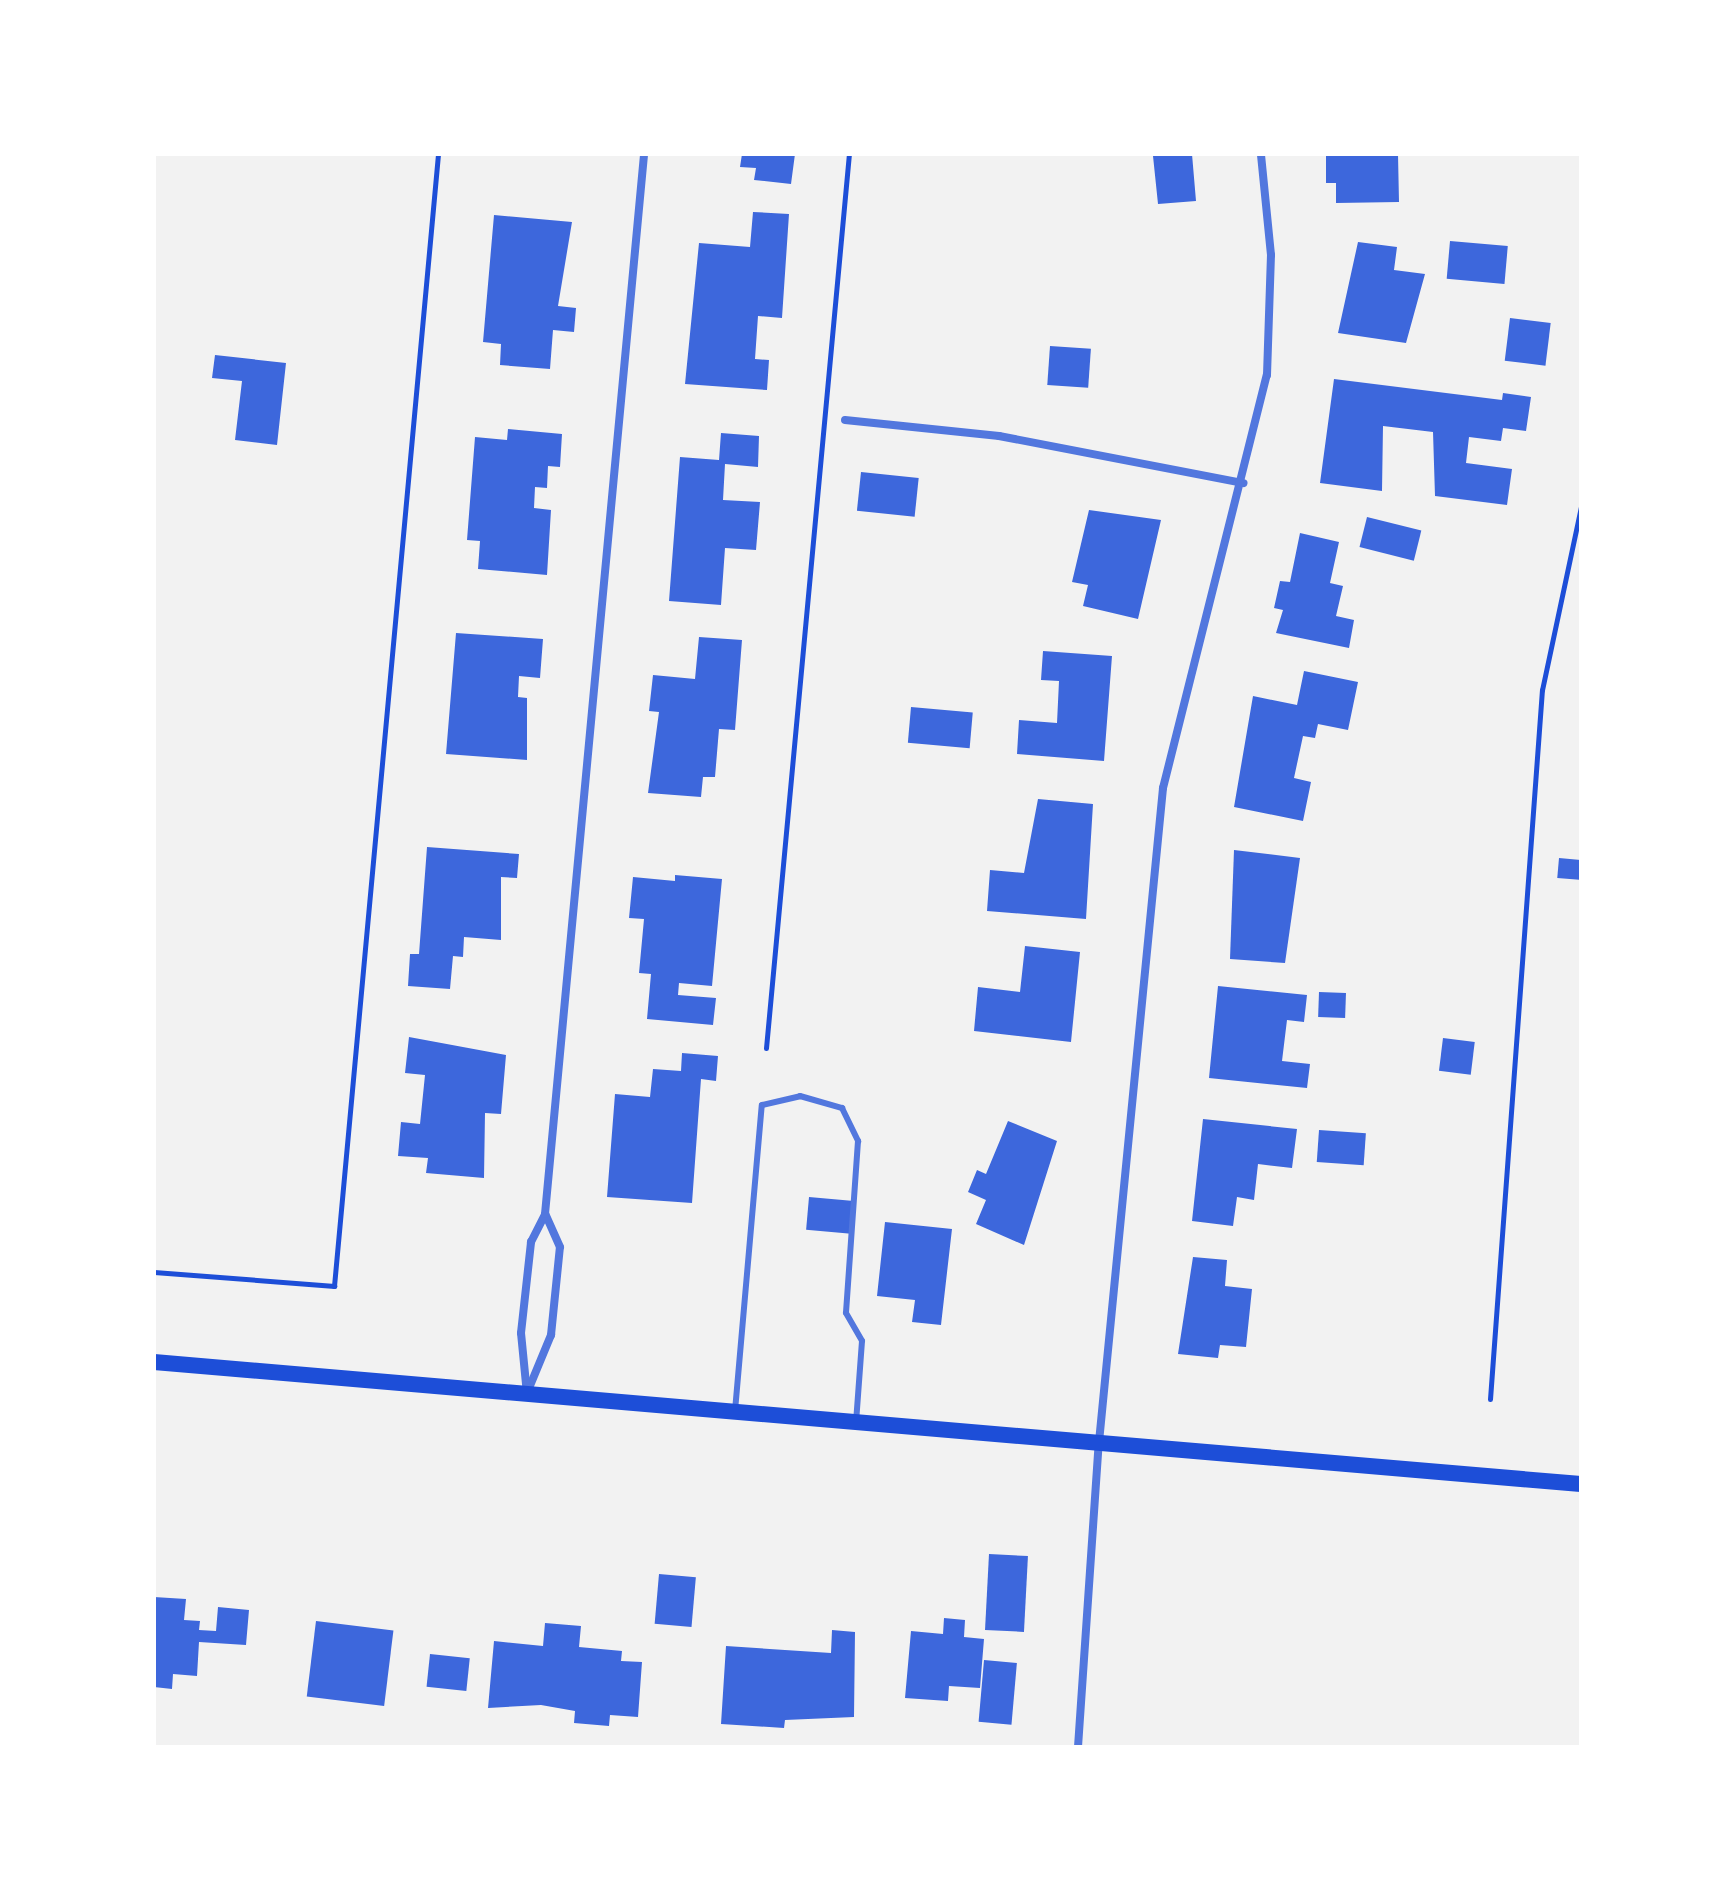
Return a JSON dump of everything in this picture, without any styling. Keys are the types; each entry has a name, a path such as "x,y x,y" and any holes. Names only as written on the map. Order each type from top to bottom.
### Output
{"main road":[{"path":"154,1362 1581,1484"}],"street":[{"path":"527,1394 521,1333 531,1242 545,1214 644,154"},
{"path":"1078,1747 1099,1442 1163,788 1244,483 1267,375 1271,255 1261,154"},
{"path":"845,420 1027,440 1244,483"},
{"path":"527,1394 551,1335 560,1247 545,1214"}],"lane":[{"path":"735,1411 762,1105 800,1096 842,1108 858,1141 846,1313 862,1341 856,1422"}],"path":[{"path":"154,1272 334,1286 438,154"},
{"path":"766,1048 849,154"},
{"path":"1490,1399 1542,690 1581,507"}],"building":[{"path":"742,154 795,154 791,184 754,180 756,168 740,167"},
{"path":"1128,154 1192,154 1196,201 1158,204 1153,156"},
{"path":"1326,154 1398,154 1399,202 1336,203 1336,183 1326,183"},
{"path":"753,212 789,214 782,318 758,316 755,359 769,360 767,390 685,384 699,243 750,247"},
{"path":"494,215 572,222 558,306 576,308 574,332 553,330 550,369 500,365 501,344 483,342"},
{"path":"1450,241 1508,246 1504,284 1447,279"},
{"path":"1358,242 1397,247 1394,270 1425,274 1406,343 1338,333"},
{"path":"1510,318 1551,323 1545,366 1505,361"},
{"path":"1050,346 1091,349 1088,388 1047,385"},
{"path":"215,355 286,363 277,445 235,440 242,381 212,378"},
{"path":"1334,379 1502,400 1503,393 1531,397 1526,431 1503,428 1501,441 1469,437 1466,463 1512,469 1507,505 1435,496 1433,432 1383,426 1382,491 1320,483"},
{"path":"508,429 562,434 560,467 548,466 547,488 535,487 534,508 551,510 547,575 478,569 480,541 467,540 475,437 507,440"},
{"path":"721,433 759,436 758,467 725,464 723,500 760,502 756,550 725,548 721,605 669,601 680,457 719,460"},
{"path":"861,472 919,478 915,517 857,511"},
{"path":"1089,510 1161,520 1138,619 1083,606 1088,585 1072,582"},
{"path":"1367,517 1421,531 1414,561 1360,547"},
{"path":"1300,533 1339,542 1330,583 1343,586 1336,616 1354,620 1349,648 1276,633 1283,610 1274,608 1280,581 1290,582"},
{"path":"456,633 543,639 540,678 519,676 518,697 527,698 527,760 446,754"},
{"path":"699,637 742,640 735,730 719,729 715,777 703,777 701,797 648,793 659,712 649,711 653,675 695,679"},
{"path":"1043,651 1112,656 1104,761 1017,754 1019,720 1057,723 1059,681 1041,680"},
{"path":"1304,671 1358,682 1348,730 1318,724 1315,738 1303,736 1294,778 1311,782 1303,821 1234,807 1253,696 1297,705"},
{"path":"911,707 973,712 970,748 908,743"},
{"path":"1038,799 1093,804 1086,919 987,911 990,870 1024,873"},
{"path":"427,847 519,854 517,878 501,877 501,940 464,937 463,957 453,956 450,989 408,986 410,954 419,954"},
{"path":"1234,850 1300,858 1285,963 1230,959"},
{"path":"1559,858 1581,860 1579,880 1557,878"},
{"path":"675,875 722,879 712,986 679,983 678,995 716,998 713,1025 647,1019 651,974 639,973 644,919 629,918 633,877 675,881"},
{"path":"1025,946 1080,952 1071,1042 974,1031 978,987 1020,992"},
{"path":"1218,986 1307,995 1304,1022 1287,1020 1282,1061 1310,1064 1307,1088 1209,1078"},
{"path":"1319,992 1346,993 1345,1018 1318,1017"},
{"path":"409,1037 506,1055 501,1114 485,1113 484,1178 426,1173 428,1158 398,1156 401,1122 420,1124 425,1075 405,1073"},
{"path":"1443,1038 1475,1042 1471,1075 1439,1071"},
{"path":"682,1053 718,1056 716,1081 701,1079 692,1203 607,1197 615,1094 650,1097 653,1069 681,1071"},
{"path":"1203,1119 1297,1129 1292,1168 1258,1164 1254,1200 1237,1197 1233,1226 1192,1221"},
{"path":"1008,1121 1057,1141 1024,1245 976,1224 986,1200 968,1192 977,1170 986,1174"},
{"path":"1319,1130 1366,1133 1364,1165 1317,1162"},
{"path":"809,1197 854,1201 851,1234 806,1230"},
{"path":"885,1222 952,1229 941,1325 912,1322 915,1300 877,1296"},
{"path":"1193,1257 1227,1260 1225,1286 1252,1289 1246,1347 1220,1345 1218,1358 1178,1354"},
{"path":"989,1554 1028,1556 1024,1632 985,1630"},
{"path":"659,1574 696,1577 692,1627 655,1624"},
{"path":"154,1597 186,1599 184,1620 200,1621 199,1630 216,1631 218,1607 249,1610 246,1645 199,1642 197,1676 173,1674 172,1689 154,1687"},
{"path":"944,1618 965,1620 964,1637 984,1639 980,1688 949,1686 948,1701 905,1698 911,1631 943,1634"},
{"path":"316,1621 393,1631 384,1706 307,1696"},
{"path":"545,1623 581,1626 579,1647 622,1651 621,1661 642,1662 638,1717 610,1715 609,1726 574,1723 575,1711 541,1705 488,1708 494,1641 543,1646"},
{"path":"832,1630 855,1632 854,1717 785,1720 784,1728 721,1724 726,1646 831,1653"},
{"path":"430,1654 470,1658 466,1691 427,1687"},
{"path":"984,1660 1017,1663 1011,1725 979,1722"}]}
